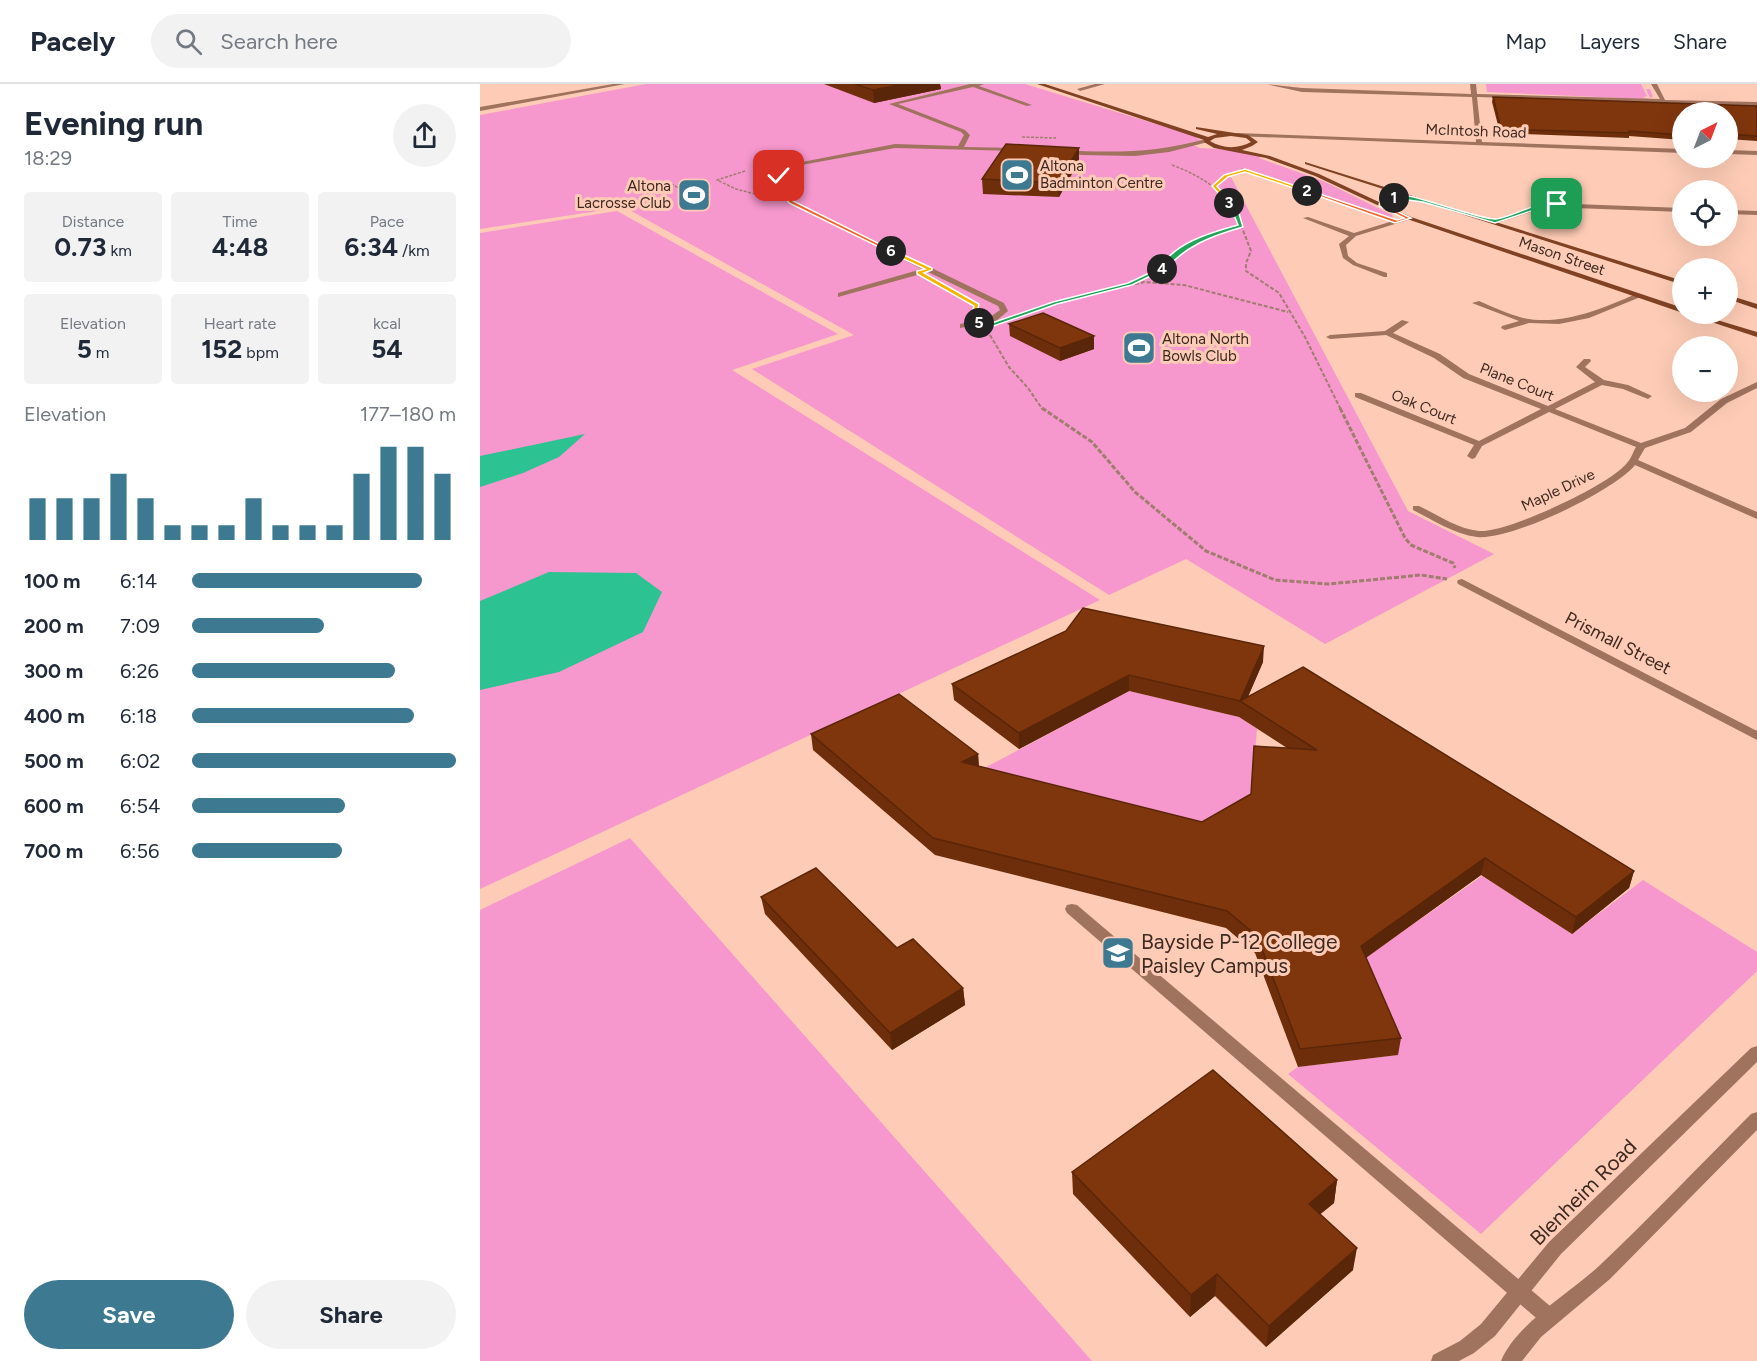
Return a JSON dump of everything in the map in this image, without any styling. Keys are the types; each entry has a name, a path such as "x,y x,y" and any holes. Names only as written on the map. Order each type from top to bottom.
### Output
{"street":[{"path":"480,110 622,84"},
{"path":"961,147 968,135 963,131 892,104 895,101 981,84"},
{"path":"1041,84 1207,140 1212,146 1221,148"},
{"path":"1063,84 1091,93"},
{"path":"1080,89 1102,84"},
{"path":"1269,84 1302,90 1757,104"},
{"path":"1473,84 1479,143"},
{"path":"1654,84 1663,101"},
{"path":"972,85 1029,105"},
{"path":"489,100 517,103"},
{"path":"480,103 495,107"},
{"path":"1188,124 1224,135"},
{"path":"1052,152 1146,155 1190,147 1224,135 1237,135"},
{"name":"McIntosh Road","path":"1237,135 1672,151"},
{"name":"Mason Street","path":"1237,135 1251,138 1259,145 1424,200 1672,279"},
{"name":"McIntosh Road","path":"1259,145 1269,136"},
{"path":"1190,147 1232,148 1259,145"},
{"path":"760,172 895,146 1030,150"},
{"name":"Mason Street","path":"1232,148 1268,157 1317,175 1409,218 1672,307"},
{"path":"1738,152 1757,153"},
{"path":"760,172 780,175 839,158"},
{"path":"774,168 784,170 780,175 780,189"},
{"path":"760,172 791,202 1001,304 1004,311 993,319 963,326"},
{"path":"1382,206 1382,202 1397,197 1424,200"},
{"path":"1495,222 1547,205 1672,210"},
{"path":"1738,212 1757,213"},
{"path":"1306,218 1354,235"},
{"path":"1384,274 1355,264 1345,257 1342,244 1354,235 1409,218"},
{"path":"840,295 930,269"},
{"path":"1476,303 1528,321 1550,322 1589,317 1639,296"},
{"path":"1738,300 1757,307"},
{"path":"1505,328 1528,321"},
{"name":"Plane Court","path":"1330,337 1387,333 1405,322"},
{"path":"1722,324 1757,335"},
{"name":"Plane Court","path":"1387,333 1437,356 1466,376 1641,446"},
{"path":"1587,361 1580,367 1601,382 1625,387 1648,396"},
{"path":"1472,456 1479,444 1601,382"},
{"path":"1641,446 1688,430 1724,401 1757,385"},
{"name":"Oak Court","path":"1358,395 1479,444"},
{"name":"Maple Drive","path":"1416,508 1465,531 1485,534 1517,525 1601,488 1630,466 1641,446"},
{"path":"1633,461 1757,516"},
{"name":"Prismall Street","path":"1462,582 1757,736"},
{"path":"1072,909 1549,1317"},
{"name":"Blenheim Road","path":"1440,1361 1478,1340 1520,1293 1555,1248 1757,1052"},
{"path":"1510,1361 1520,1346 1549,1317 1604,1273 1757,1119"}],"path":[{"path":"1016,136 1063,138"},
{"path":"1170,165 1187,170 1214,186 1235,210 1251,251 1246,263 1246,271 1279,293 1305,337 1405,538 1411,545 1453,563 1462,582"},
{"path":"1237,168 1332,200"},
{"path":"748,170 717,180 736,189 756,194"},
{"path":"1214,186 1226,176 1245,170"},
{"path":"671,184 685,190"},
{"path":"1018,315 1130,284 1161,271 1176,253 1198,241 1214,233 1241,226"},
{"path":"1130,284 1144,282 1184,285 1289,312"},
{"path":"979,322 985,327 1009,367 1029,388 1043,410 1092,442 1135,492 1206,551 1275,580 1329,584 1421,575 1462,582"}],"shaded area":[{"path":"646,84 1025,84 1195,136 1201,141 1191,144 1200,148 1231,150 1262,156 1259,158 1323,181 1392,215 1393,219 1390,220 1247,172 1231,177 1408,511 1494,554 1325,644 1186,559 1109,595 752,369 854,335 624,207 480,229 480,115"},
{"path":"1486,84 1641,84 1647,96 1642,98 1649,98 1645,99 1487,92"},
{"path":"1646,89 1650,89 1653,97 1650,98"},
{"path":"617,211 838,334 732,370 1100,600 480,889 480,233"},
{"path":"585,434 559,457 523,473 480,487 480,456"},
{"path":"549,572 636,573 662,592 643,632 559,672 480,690 480,601"},
{"path":"1129,691 1239,717 1257,729 1250,810 1201,839 979,771"},
{"path":"630,838 1092,1361 480,1361 480,910"},
{"path":"1482,876 1572,934 1643,880 1757,952 1757,971 1481,1234 1288,1074 1298,1067 1397,1055 1358,963"}],"building":[{"path":"855,84 903,84 873,90"},
{"path":"1493,97 1672,103 1672,134 1629,131 1630,133 1501,129"},
{"path":"1738,105 1757,106 1757,136 1738,135"},
{"path":"1006,144 1079,148 1058,183 982,179"},
{"path":"1043,313 1094,336 1060,348 1009,324"},
{"path":"1083,608 1264,646 1240,701 1129,675 1019,733 952,684 1066,631"},
{"path":"1303,667 1634,871 1576,917 1485,858 1361,946 1401,1038 1300,1049 1257,936 1227,911 933,838 811,734 899,694 978,754 962,762 1202,822 1251,794 1254,746 1317,750 1240,701"},
{"path":"816,868 897,948 913,939 963,988 890,1033 761,897"},
{"path":"1213,1070 1337,1180 1309,1204 1357,1248 1269,1326 1217,1274 1191,1295 1072,1172"}],"place":[{"name":"Altona Badminton Centre","path":"1017,175"},
{"name":"Altona Lacrosse Club","path":"694,195"},
{"name":"Altona North Bowls Club","path":"1139,348"},
{"name":"Bayside P-12 College Paisley Campus","path":"1118,953"}],"route":[{"path":"779,176 783,174 779,178 780,189 791,202 930,269 920,272 977,306 973,318 985,327 1055,303 1130,284 1161,271 1176,253 1198,241 1214,233 1241,226 1235,210 1214,186 1226,176 1245,170 1397,221 1409,218 1382,206 1382,202 1397,197 1413,198 1495,222 1536,207 1557,204"}]}
